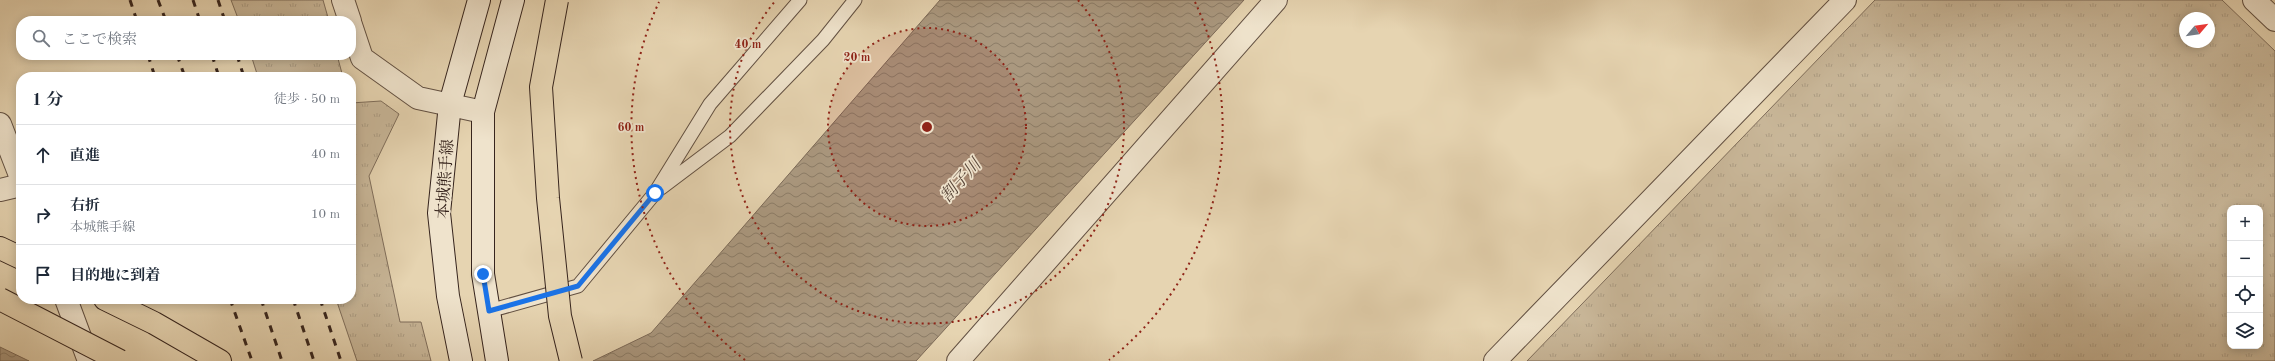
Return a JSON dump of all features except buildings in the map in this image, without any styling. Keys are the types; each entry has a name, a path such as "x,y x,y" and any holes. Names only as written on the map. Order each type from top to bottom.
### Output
{"highway":[{"path":"557,0 541,87 548,198 560,316 570,361"},
{"path":"0,248 16,256"},
{"path":"0,299 120,361"},
{"path":"116,304 154,322 220,361"}],"street":[{"path":"343,0 348,16"},
{"name":"本城熊手線","path":"461,361 448,296 439,213 450,104 479,0"},
{"path":"498,361 483,274 483,112 513,0"},
{"path":"958,361 1276,0"},
{"path":"1495,361 1845,0"},
{"path":"2254,0 2275,20"},
{"path":"356,40 362,58 418,98 483,112"},
{"path":"0,124 16,165"},
{"path":"0,190 16,186"},
{"path":"68,304 89,361"}],"lane":[{"path":"489,311 578,286 655,193 710,104 800,0"},
{"path":"655,193 730,136 822,40 855,0"}],"green space":[{"path":"231,0 323,0 328,16 237,16"},
{"path":"1875,0 2222,0 2275,51 2275,361 1527,361"},
{"path":"253,60 338,60 342,72 256,72"},
{"path":"381,101 399,114 369,176 400,322 421,322 431,361 357,361 338,304 356,304 356,103"}],"water":[{"name":"割子川","path":"940,0 1244,0 916,361 593,361 651,333"},
{"path":"0,347 29,361 0,361"}],"railway":[{"path":"130,0 135,16"},
{"path":"158,0 164,16"},
{"path":"193,0 198,16"},
{"path":"218,0 223,16"},
{"path":"150,60 153,72"},
{"path":"179,60 183,72"},
{"path":"214,60 217,72"},
{"path":"239,60 242,72"},
{"path":"232,304 252,361"},
{"path":"263,304 282,361"},
{"path":"295,304 314,361"},
{"path":"322,304 341,361"}],"route":[{"path":"483,274 489,311 578,286 655,193"}]}
